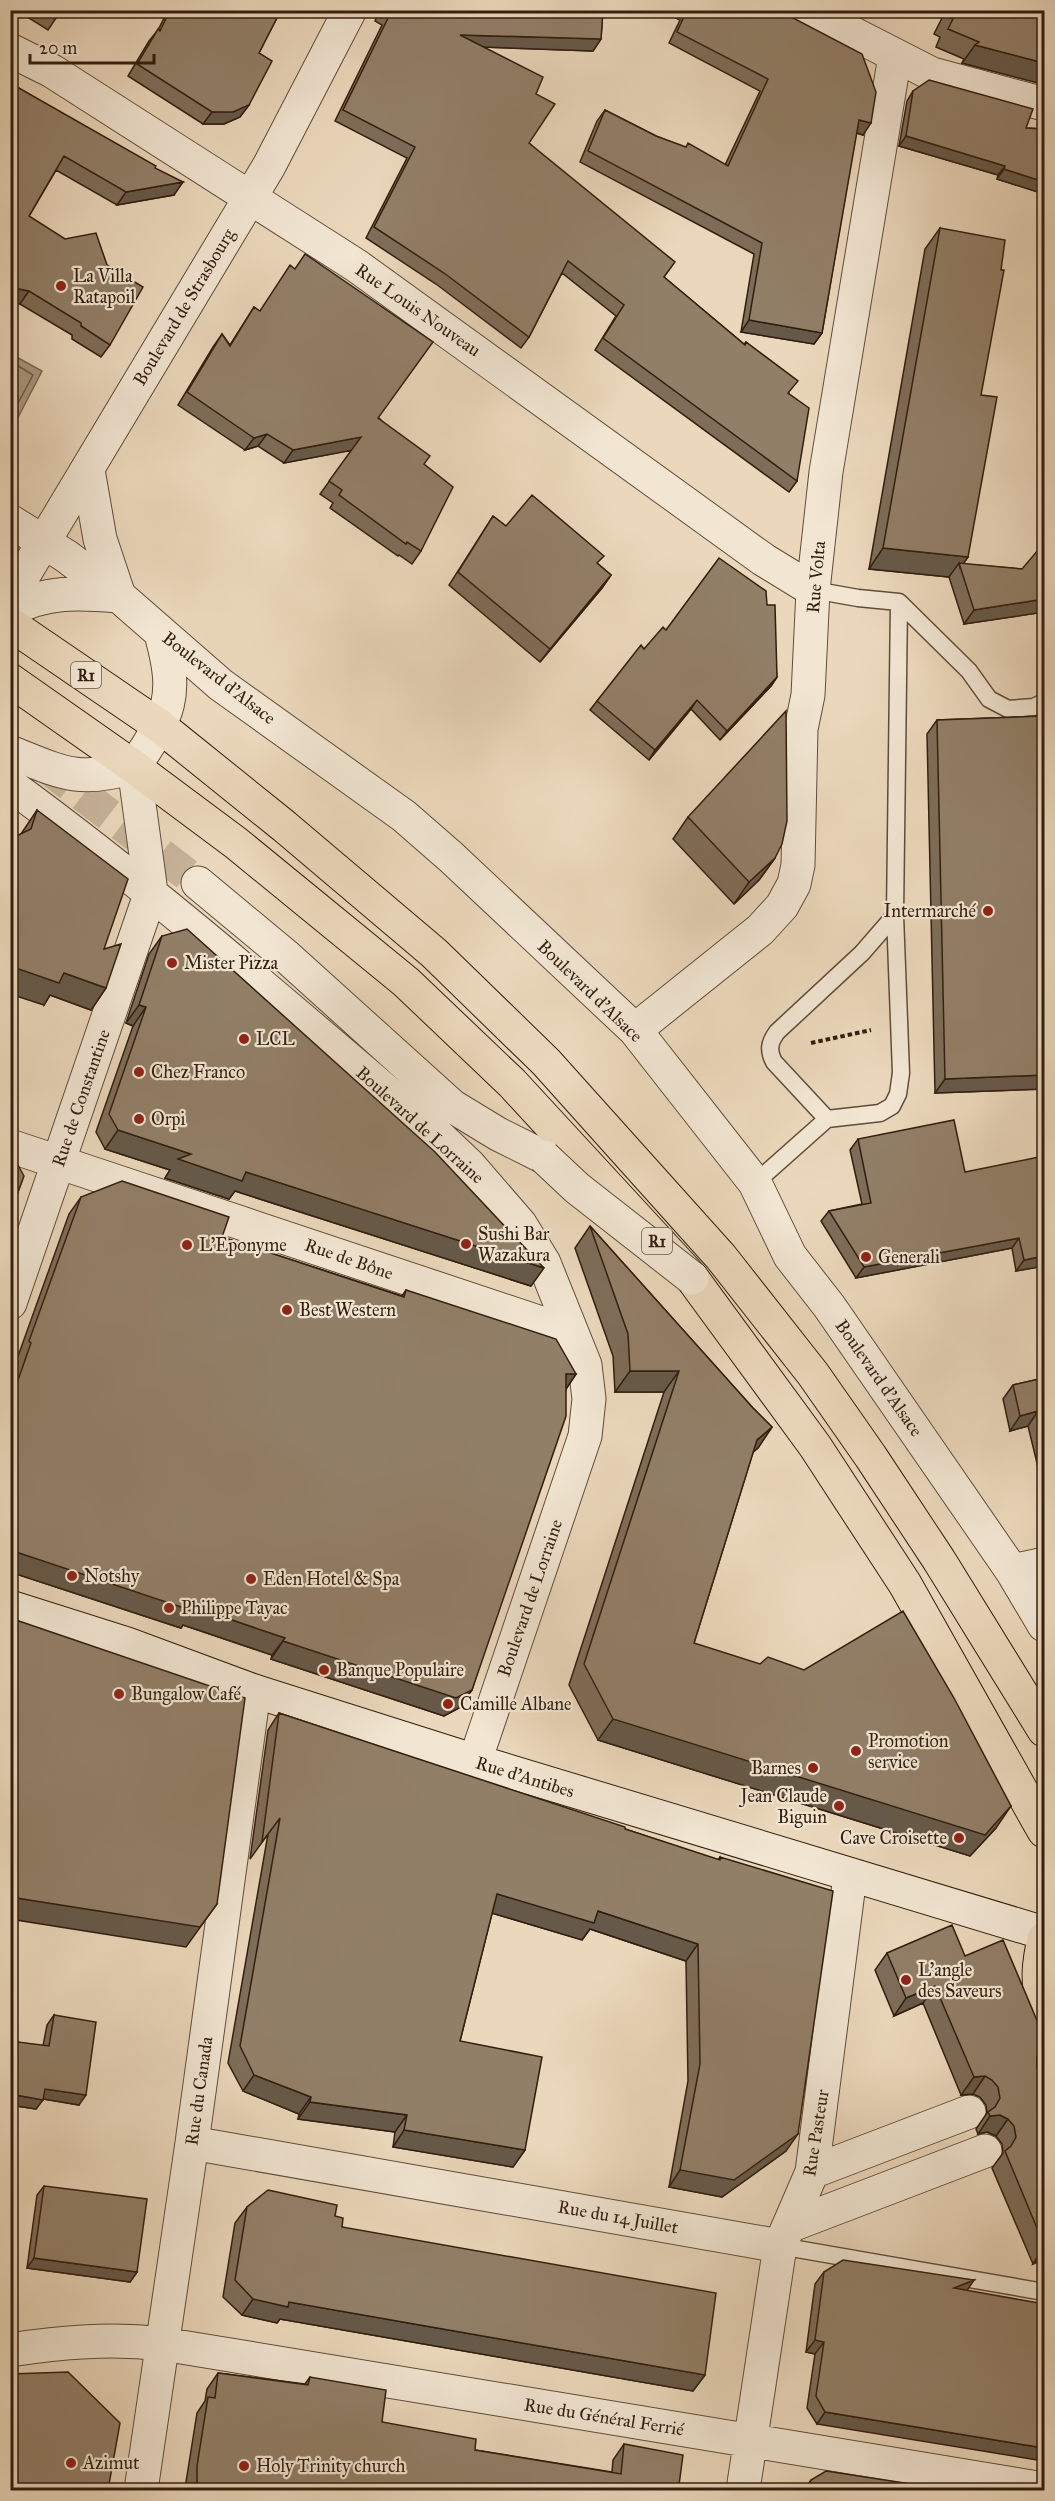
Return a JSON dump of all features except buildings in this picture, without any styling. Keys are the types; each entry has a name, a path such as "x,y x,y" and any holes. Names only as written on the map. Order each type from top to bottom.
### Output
{"highway":[{"name":"R1","path":"10,624 160,727 365,893 489,1004 546,1062 721,1257 813,1374 871,1457 1044,1730"},
{"name":"R1","path":"10,681 134,767 244,850 406,982 512,1083 692,1278 815,1446 905,1584 1044,1832"},
{"path":"1044,1939 1038,1963 1040,1992 1044,2005"}],"street":[{"name":"Boulevard de Strasbourg","path":"10,598 251,197 350,10"},
{"path":"807,10 932,74 1044,104"},
{"name":"Rue Louis Nouveau","path":"10,50 52,71 366,273 764,560 813,590"},
{"name":"Rue Volta","path":"634,1030 760,930 782,906 794,884 798,865 801,729 808,695 813,590 828,461 895,56"},
{"path":"10,611 24,603 49,595 119,596 100,539 88,470"},
{"name":"Boulevard d'Alsace","path":"10,521 66,556 119,596 221,685 404,816 451,857 634,1030 755,1183 790,1256 836,1316 1012,1571 1044,1625"},
{"path":"151,892 134,767 160,727 170,700 171,680 160,634"},
{"path":"10,752 65,774 99,776 134,767"},
{"name":"Boulevard de Lorraine","path":"10,785 151,892 469,1165 520,1224 544,1263 585,1365 589,1399 585,1436 475,1761"},
{"path":"198,883 287,957 452,1106 498,1134 544,1157 577,1188 692,1278"},
{"name":"Rue de Constantine","path":"10,1303 151,892"},
{"path":"469,1165 498,1134"},
{"name":"Rue de Bône","path":"10,1146 571,1333"},
{"path":"1012,1571 1044,1564"},
{"name":"Rue d'Antibes","path":"10,1607 127,1644 254,1691 475,1761 997,1921 1044,1933"},
{"name":"Rue du Canada","path":"141,2490 192,2143 254,1691"},
{"name":"Rue Pasteur","path":"743,2490 785,2236 812,2172 850,1876"},
{"path":"812,2172 969,2112"},
{"name":"Rue du 14 Juillet","path":"192,2143 785,2236"},
{"path":"785,2236 985,2151"},
{"name":"Rue du Général Ferrié","path":"10,2350 47,2344 110,2339 163,2344 1044,2489"}],"lane":[{"path":"813,590 899,602 969,671 989,699 1008,709 1034,707 1044,702"},
{"path":"755,1183 827,1119 880,1113 892,1106 898,1094 901,1073 895,915 899,602"},
{"path":"827,1119 774,1062 769,1052 771,1041 777,1032 861,953 895,915"},
{"name":"Rue du 14 Juillet","path":"785,2236 1044,2292"}],"path":[{"path":"769,1052 900,1024"}],"water":[{"path":"11,354 42,371 11,431"}],"tunnel":[{"path":"44,765 198,883"}],"place":[{"name":"La Villa Ratapoil","path":"61,286"},
{"name":"Intermarché","path":"988,911"},
{"name":"Mister Pizza","path":"172,963"},
{"name":"LCL","path":"244,1039"},
{"name":"Chez Franco","path":"139,1072"},
{"name":"Orpi","path":"139,1119"},
{"name":"Sushi Bar Wazakura","path":"466,1244"},
{"name":"L'Eponyme","path":"187,1245"},
{"name":"Generali","path":"866,1257"},
{"name":"Best Western","path":"287,1310"},
{"name":"Notshy","path":"72,1576"},
{"name":"Eden Hotel & Spa","path":"251,1579"},
{"name":"Philippe Tayac","path":"169,1608"},
{"name":"Banque Populaire","path":"324,1670"},
{"name":"Bungalow Café","path":"119,1694"},
{"name":"Camille Albane","path":"448,1704"},
{"name":"Promotion service","path":"856,1751"},
{"name":"Barnes","path":"813,1768"},
{"name":"Jean Claude Biguin","path":"839,1806"},
{"name":"Cave Croisette","path":"959,1838"},
{"name":"L'angle des Saveurs","path":"906,1980"},
{"name":"Azimut","path":"71,2463"},
{"name":"Holy Trinity church","path":"244,2466"}]}
